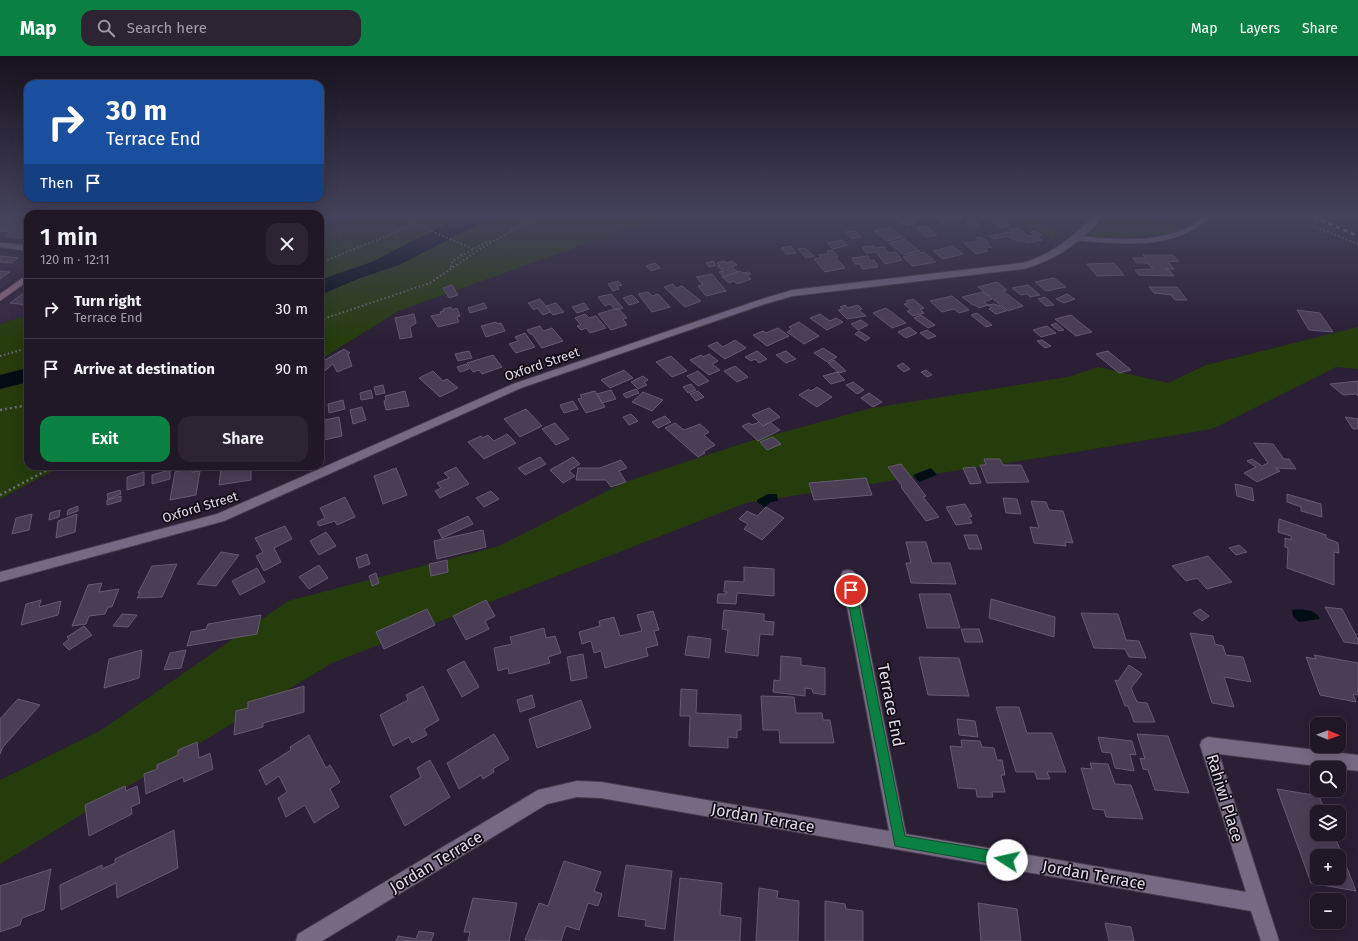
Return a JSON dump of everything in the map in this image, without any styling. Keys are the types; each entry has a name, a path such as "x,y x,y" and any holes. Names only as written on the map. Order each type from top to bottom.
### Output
{"street":[{"name":"Oxford Street","path":"0,576 220,518 517,386 762,302 792,293 1024,266 1048,258"},
{"path":"0,298 24,280"},
{"name":"Terrace End","path":"848,575 899,842"},
{"name":"Rahiwi Place","path":"1257,903 1208,745 1358,763"},
{"name":"Jordan Terrace","path":"305,941 544,796 578,789 601,790 1257,903"},
{"path":"1257,903 1270,941"}],"path":[{"path":"450,268 452,261 457,258"},
{"path":"324,319 372,302 420,288 439,278 450,268 466,258"},
{"path":"0,356 24,349"},
{"path":"0,410 24,406"},
{"path":"0,495 47,470"}],"shaded area":[{"path":"0,258 24,258 24,272 0,290"},
{"path":"379,258 412,258 399,265 360,278 324,293 324,279"},
{"path":"24,287 24,316 0,324 0,304"},
{"path":"24,369 24,383 0,389 0,375"},
{"path":"931,468 937,475 919,482 913,475"},
{"path":"768,494 777,494 778,501 771,502 764,507 757,502 757,500"},
{"path":"1292,610 1312,611 1320,619 1299,622 1293,617"}],"green space":[{"path":"324,258 379,258 324,279"},
{"path":"412,258 545,258 398,311 324,357 324,293 360,278 399,265"},
{"path":"24,316 24,369 0,375 0,324"},
{"path":"1358,327 1358,369 1336,367 1212,429 1058,455 746,503 332,663 0,864 0,780 100,731 288,601 499,546 625,482 750,441 872,408 1068,377 1098,367 1168,383 1206,365"},
{"path":"24,383 24,470 54,470 0,499 0,389"}],"building":[{"path":"0,258 18,258 11,263 0,262"},
{"path":"836,258 845,268 825,272 814,259"},
{"path":"852,258 869,258 870,261 874,260 878,267 862,269 860,264 855,264"},
{"path":"881,258 901,258 902,260 885,264"},
{"path":"904,258 932,258 936,262 913,266"},
{"path":"1133,258 1176,258 1179,261 1168,262 1174,269 1165,269 1169,270 1174,276 1139,275 1135,270 1153,269 1147,263 1137,263"},
{"path":"713,261 716,265 709,267 706,263"},
{"path":"724,261 727,263 732,261 737,265 732,267 738,272 724,277 719,272 723,271 717,266 720,266 717,263"},
{"path":"655,263 660,268 651,271 646,266"},
{"path":"1114,263 1124,275 1097,276 1087,264"},
{"path":"0,271 10,272 0,279"},
{"path":"740,271 751,274 747,275 751,279 737,284 734,281 729,283 722,277"},
{"path":"712,274 726,291 706,296 698,286 703,285 696,277"},
{"path":"1054,278 1066,287 1046,291 1035,282"},
{"path":"618,281 622,285 617,286 619,289 613,291 608,284"},
{"path":"997,282 1007,290 1003,291 1023,306 1008,311 978,287"},
{"path":"673,284 676,288 682,286 701,301 685,307 664,287"},
{"path":"452,285 458,295 449,298 443,288"},
{"path":"1028,285 1040,295 1030,297 1027,294 1021,295 1012,288"},
{"path":"1149,287 1177,287 1187,300 1175,300 1171,295 1154,293"},
{"path":"648,292 652,296 658,294 670,307 652,312 638,294"},
{"path":"983,292 992,299 984,302 988,305 979,308 962,297"},
{"path":"24,293 24,305 10,303"},
{"path":"611,294 623,308 615,310 610,304 605,306 598,297"},
{"path":"1067,294 1075,299 1064,303 1056,299"},
{"path":"632,295 639,302 629,305 623,298"},
{"path":"952,296 969,310 959,313 954,309 942,312 930,301"},
{"path":"1045,297 1054,305 1046,306 1038,299"},
{"path":"540,299 551,312 543,315 537,308 534,310 528,303"},
{"path":"913,299 924,308 920,309 924,313 913,316 907,311 911,310 904,304 908,303 906,301"},
{"path":"484,303 487,308 470,313 468,308"},
{"path":"556,303 564,312 553,315 546,306"},
{"path":"584,303 589,309 577,313 572,307"},
{"path":"994,304 1000,306 1006,311 996,314 989,309 992,308 988,305"},
{"path":"845,305 848,308 858,305 862,309 859,310 866,316 847,319 838,310 843,309 840,307"},
{"path":"451,307 452,310 457,308 460,316 457,317 459,322 438,327 431,316 441,314 440,312 444,311 443,309"},
{"path":"886,308 906,323 892,328 873,313"},
{"path":"619,309 627,318 623,319 627,325 611,330 598,314"},
{"path":"1297,310 1320,313 1333,332 1309,330"},
{"path":"977,313 992,325 986,327 971,315"},
{"path":"414,314 416,323 410,327 412,337 400,339 395,318"},
{"path":"585,314 589,318 596,316 606,328 590,333 586,328 581,330 577,326 581,325 575,318"},
{"path":"820,314 830,321 836,318 843,322 827,330 810,318"},
{"path":"921,315 935,325 928,328 914,318"},
{"path":"1071,315 1092,332 1076,336 1055,319"},
{"path":"861,320 868,325 858,330 851,324"},
{"path":"496,322 497,324 501,323 505,331 486,337 481,326"},
{"path":"799,322 819,336 804,344 787,332 792,329 789,327"},
{"path":"1056,323 1064,330 1059,331 1051,325"},
{"path":"540,326 543,331 552,328 563,341 542,348 532,334 530,334 527,330"},
{"path":"1047,326 1056,333 1041,337 1033,330"},
{"path":"909,327 917,333 906,338 898,332"},
{"path":"778,328 789,336 767,346 753,335 763,331 766,333"},
{"path":"927,330 936,336 928,339 920,333"},
{"path":"859,331 870,338 865,341 855,334"},
{"path":"525,333 535,347 516,353 509,344 518,341 515,337"},
{"path":"735,340 746,348 725,359 708,346 717,342 723,347"},
{"path":"1042,340 1051,346 1045,348 1037,341"},
{"path":"823,348 837,357 827,362 814,353"},
{"path":"344,349 350,353 348,354 352,366 337,372 333,364 324,372 324,361"},
{"path":"469,351 472,358 458,361 455,354"},
{"path":"757,351 767,359 759,363 755,359 751,361 745,357"},
{"path":"786,351 796,359 786,363 776,355"},
{"path":"1108,351 1131,370 1119,373 1096,354"},
{"path":"709,354 718,361 712,364 720,370 709,375 690,360 701,355 703,357"},
{"path":"493,355 502,367 482,374 479,370 473,372 467,363"},
{"path":"671,356 687,371 672,377 656,362"},
{"path":"834,360 846,371 839,373 828,363"},
{"path":"903,363 910,369 904,372 897,366"},
{"path":"466,364 469,369 460,372 457,367"},
{"path":"735,366 748,377 737,382 724,371"},
{"path":"624,370 633,378 610,388 601,380"},
{"path":"926,370 932,375 927,377 921,372"},
{"path":"433,371 443,381 447,379 458,388 440,397 419,378"},
{"path":"698,371 709,381 698,386 687,376"},
{"path":"837,372 845,380 831,384 823,376"},
{"path":"643,376 648,380 644,382 647,385 638,389 631,382"},
{"path":"1358,381 1358,396 1356,394 1343,395 1330,384"},
{"path":"853,382 864,390 857,394 846,385"},
{"path":"691,384 696,390 688,393 683,387"},
{"path":"383,385 385,393 376,395 374,387"},
{"path":"817,387 832,397 817,407 799,395 809,389 811,391"},
{"path":"636,389 639,393 626,398 623,394"},
{"path":"371,390 373,398 361,400 360,393"},
{"path":"611,390 616,399 602,403 597,394"},
{"path":"405,391 409,406 386,410 384,401 386,400 385,396"},
{"path":"595,391 605,407 586,413 578,399 582,398 580,395"},
{"path":"698,391 704,397 696,401 690,394"},
{"path":"643,392 663,400 652,411 632,402"},
{"path":"869,393 882,402 873,407 861,398"},
{"path":"343,400 345,409 329,413 328,404"},
{"path":"573,401 578,409 564,413 560,405"},
{"path":"362,407 366,420 353,424 350,410"},
{"path":"769,408 780,417 763,426 752,415"},
{"path":"526,409 542,426 520,437 504,419"},
{"path":"631,414 638,421 629,425 623,417"},
{"path":"665,416 671,422 658,428 652,422"},
{"path":"339,417 342,436 324,440 324,420"},
{"path":"1345,417 1358,419 1358,429 1353,429"},
{"path":"759,422 763,426 770,422 780,430 758,441 742,426 749,423 752,425"},
{"path":"555,423 569,439 556,445 542,429"},
{"path":"675,423 684,430 700,424 709,432 704,435 715,445 703,452 705,453 698,457 665,428"},
{"path":"507,434 516,443 484,459 468,442 481,436 483,438 488,435 494,441"},
{"path":"773,437 781,444 767,450 760,442"},
{"path":"1254,443 1273,444 1284,459 1289,459 1296,469 1275,468 1280,471 1257,482 1244,473 1256,467 1247,461 1252,459 1262,466 1268,463"},
{"path":"540,457 546,464 525,475 518,468"},
{"path":"573,457 580,464 569,471 575,476 563,483 550,470"},
{"path":"984,459 1000,459 1003,465 1021,465 1029,482 987,483 980,465 986,465"},
{"path":"621,460 627,468 619,471 626,482 611,487 606,480 576,480 578,468 600,468"},
{"path":"901,464 926,496 923,497 939,517 926,521 901,487 902,486 888,467"},
{"path":"456,467 469,484 440,498 435,491 441,488 437,483 449,478 444,473"},
{"path":"975,467 981,483 970,484 963,468"},
{"path":"396,468 407,495 383,504 374,476"},
{"path":"170,470 170,479 152,484 152,475"},
{"path":"184,470 192,470 192,472 200,471 196,495 170,500 175,472"},
{"path":"221,470 251,470 251,480 219,485"},
{"path":"144,472 144,485 127,490 127,477"},
{"path":"866,478 872,495 814,500 809,483"},
{"path":"1235,484 1252,488 1254,501 1237,496"},
{"path":"120,490 121,494 108,499 107,494"},
{"path":"491,491 499,499 484,507 476,498"},
{"path":"1287,494 1321,504 1322,517 1301,511 1301,507 1287,502"},
{"path":"121,496 121,501 107,505 107,500"},
{"path":"345,497 355,517 337,525 335,521 319,526 317,522 325,518 320,508"},
{"path":"1003,498 1017,499 1021,514 1006,513"},
{"path":"1031,501 1046,502 1049,510 1063,511 1073,543 1065,542 1066,546 1034,543 1030,527 1039,528"},
{"path":"965,504 972,516 969,517 972,523 956,525 946,507"},
{"path":"78,506 78,511 67,515 68,510"},
{"path":"766,507 784,518 762,540 744,529 748,524 739,519 747,511 757,516"},
{"path":"60,510 59,517 49,520 50,513"},
{"path":"32,514 29,530 12,534 16,518"},
{"path":"77,514 75,532 56,538 58,521"},
{"path":"468,516 473,524 442,538 438,530"},
{"path":"1279,519 1326,535 1326,538 1338,543 1339,553 1334,552 1334,585 1287,568 1288,548 1285,547 1285,538 1291,540 1291,536 1278,532"},
{"path":"285,526 292,539 274,548 281,562 264,571 256,556 263,552 255,538"},
{"path":"483,530 486,547 437,559 434,541"},
{"path":"326,532 336,546 319,555 310,541"},
{"path":"964,535 977,535 982,549 969,549"},
{"path":"906,542 926,542 932,563 950,563 956,584 911,583 906,563 911,563"},
{"path":"1239,545 1247,552 1236,555 1229,548"},
{"path":"221,552 239,555 216,586 197,584"},
{"path":"367,554 370,564 359,568 356,558"},
{"path":"1208,556 1232,582 1207,589 1197,578 1186,581 1172,566"},
{"path":"447,560 448,572 431,576 429,564"},
{"path":"177,564 162,597 137,598 140,593 138,593 152,566"},
{"path":"319,565 328,578 309,589 299,577"},
{"path":"744,567 774,569 774,596 737,593 736,604 717,603 718,594 726,594 727,592 724,592 725,581 744,582"},
{"path":"257,568 265,582 240,595 232,581"},
{"path":"376,573 379,583 372,586 369,576"},
{"path":"102,583 99,592 119,589 112,607 108,607 105,614 89,616 86,624 72,626 88,585"},
{"path":"919,594 950,594 960,628 927,628"},
{"path":"991,599 1055,617 1054,637 989,618"},
{"path":"41,600 39,607 61,601 58,615 21,625 26,604"},
{"path":"486,600 495,616 485,621 489,629 466,640 453,616"},
{"path":"1325,607 1342,609 1358,639 1358,644 1344,642"},
{"path":"427,609 435,625 384,649 376,632"},
{"path":"1200,609 1209,616 1202,621 1193,613"},
{"path":"724,610 764,614 764,621 774,622 773,635 760,634 758,656 725,652 728,630 722,629"},
{"path":"653,611 659,630 654,631 658,645 646,648 648,656 605,668 601,651 594,653 591,641 582,644 579,632 600,626 599,621 614,617 620,636 642,631 637,615"},
{"path":"1081,613 1118,614 1126,640 1139,641 1146,658 1129,657 1125,649 1094,648"},
{"path":"122,614 137,615 128,627 113,626"},
{"path":"261,615 257,634 187,646 191,632 206,629 208,624"},
{"path":"84,626 92,635 69,650 63,644 69,639 67,637"},
{"path":"544,628 546,638 555,636 561,653 548,657 550,663 509,674 508,668 498,671 494,648 512,644 510,637"},
{"path":"961,629 979,629 983,642 965,642"},
{"path":"1190,633 1213,636 1215,644 1223,646 1226,655 1243,657 1251,682 1224,677 1234,707 1212,703"},
{"path":"688,636 711,639 709,658 685,655"},
{"path":"142,650 139,678 104,688 109,659"},
{"path":"186,650 181,668 164,670 170,653"},
{"path":"583,654 587,678 571,681 567,657"},
{"path":"1314,655 1358,663 1358,695 1353,694 1356,702 1320,695 1306,657 1316,659"},
{"path":"781,656 801,658 801,665 825,668 825,695 813,693 812,689 805,688 805,696 773,692 774,680 780,681"},
{"path":"919,657 959,658 969,696 928,695"},
{"path":"464,661 479,687 462,697 447,670"},
{"path":"1129,665 1142,674 1131,688 1137,702 1147,703 1155,722 1134,722 1128,706 1125,706 1115,680 1118,681"},
{"path":"304,686 304,712 263,723 263,727 234,735 236,711 248,708 248,702"},
{"path":"423,686 439,720 424,729 427,735 412,743 409,737 393,746 380,715 408,700 406,695"},
{"path":"681,689 697,690 696,713 741,715 741,730 737,730 737,738 728,737 728,748 689,746 690,716 680,716"},
{"path":"532,695 535,707 520,712 517,700"},
{"path":"761,696 794,697 796,713 822,713 823,720 830,720 834,743 780,743 779,730 763,730"},
{"path":"18,699 40,705 3,747 0,754 0,719"},
{"path":"581,700 591,728 537,748 529,719"},
{"path":"996,707 1019,707 1027,733 1052,733 1066,772 1047,772 1050,779 1037,779 1035,772 1016,772"},
{"path":"957,719 975,721 978,737 959,735"},
{"path":"494,734 509,759 493,769 494,772 483,779 481,775 459,789 447,763"},
{"path":"1137,734 1168,736 1189,793 1155,790 1148,770 1143,769 1140,758 1145,759"},
{"path":"309,735 326,768 330,765 340,782 330,789 339,807 314,823 305,805 286,817 278,798 287,792 279,776 266,785 259,770 291,750 290,747"},
{"path":"1098,737 1132,741 1136,755 1130,754 1134,771 1115,768 1111,753 1102,752"},
{"path":"961,740 980,741 982,747 994,748 997,760 1002,760 1005,775 1001,775 1005,792 992,792 993,797 977,797 976,789 958,788 950,746 962,747"},
{"path":"197,742 199,758 210,753 213,769 184,782 183,777 146,794 144,774 157,769 157,765 178,755 178,750"},
{"path":"430,760 450,797 405,826 390,796 421,777 417,768"},
{"path":"1090,763 1108,764 1115,784 1131,785 1143,819 1106,817 1104,810 1093,809 1081,768 1092,769"},
{"path":"125,786 126,791 137,786 140,803 131,807 132,814 89,836 85,805"},
{"path":"1277,789 1310,794 1310,797 1319,797 1322,805 1310,805 1310,841 1337,841 1340,849 1310,849 1310,880"},
{"path":"174,830 178,868 117,898 116,883 61,910 60,885 102,865 102,869 115,863 115,859"},
{"path":"564,861 601,872 594,891 602,894 598,906 588,903 579,930 566,926 561,941 525,940 539,903 548,906"},
{"path":"626,865 672,871 665,929 645,926 646,920 618,916"},
{"path":"1346,865 1356,891 1322,885 1346,885"},
{"path":"51,869 44,910 22,918 20,925 0,932 0,886"},
{"path":"680,878 722,883 720,915 741,918 740,941 674,941"},
{"path":"759,888 778,891 777,898 799,901 798,941 756,941"},
{"path":"473,898 517,903 509,941 468,941 470,932 464,932"},
{"path":"825,901 845,904 846,909 863,911 863,941 825,941"},
{"path":"978,903 1017,909 1021,941 981,941"},
{"path":"1105,923 1131,927 1134,941 1109,941"},
{"path":"419,931 434,933 431,941 396,941 398,936 416,939"}],"route":[{"path":"851,590 899,842 1007,860"}]}
